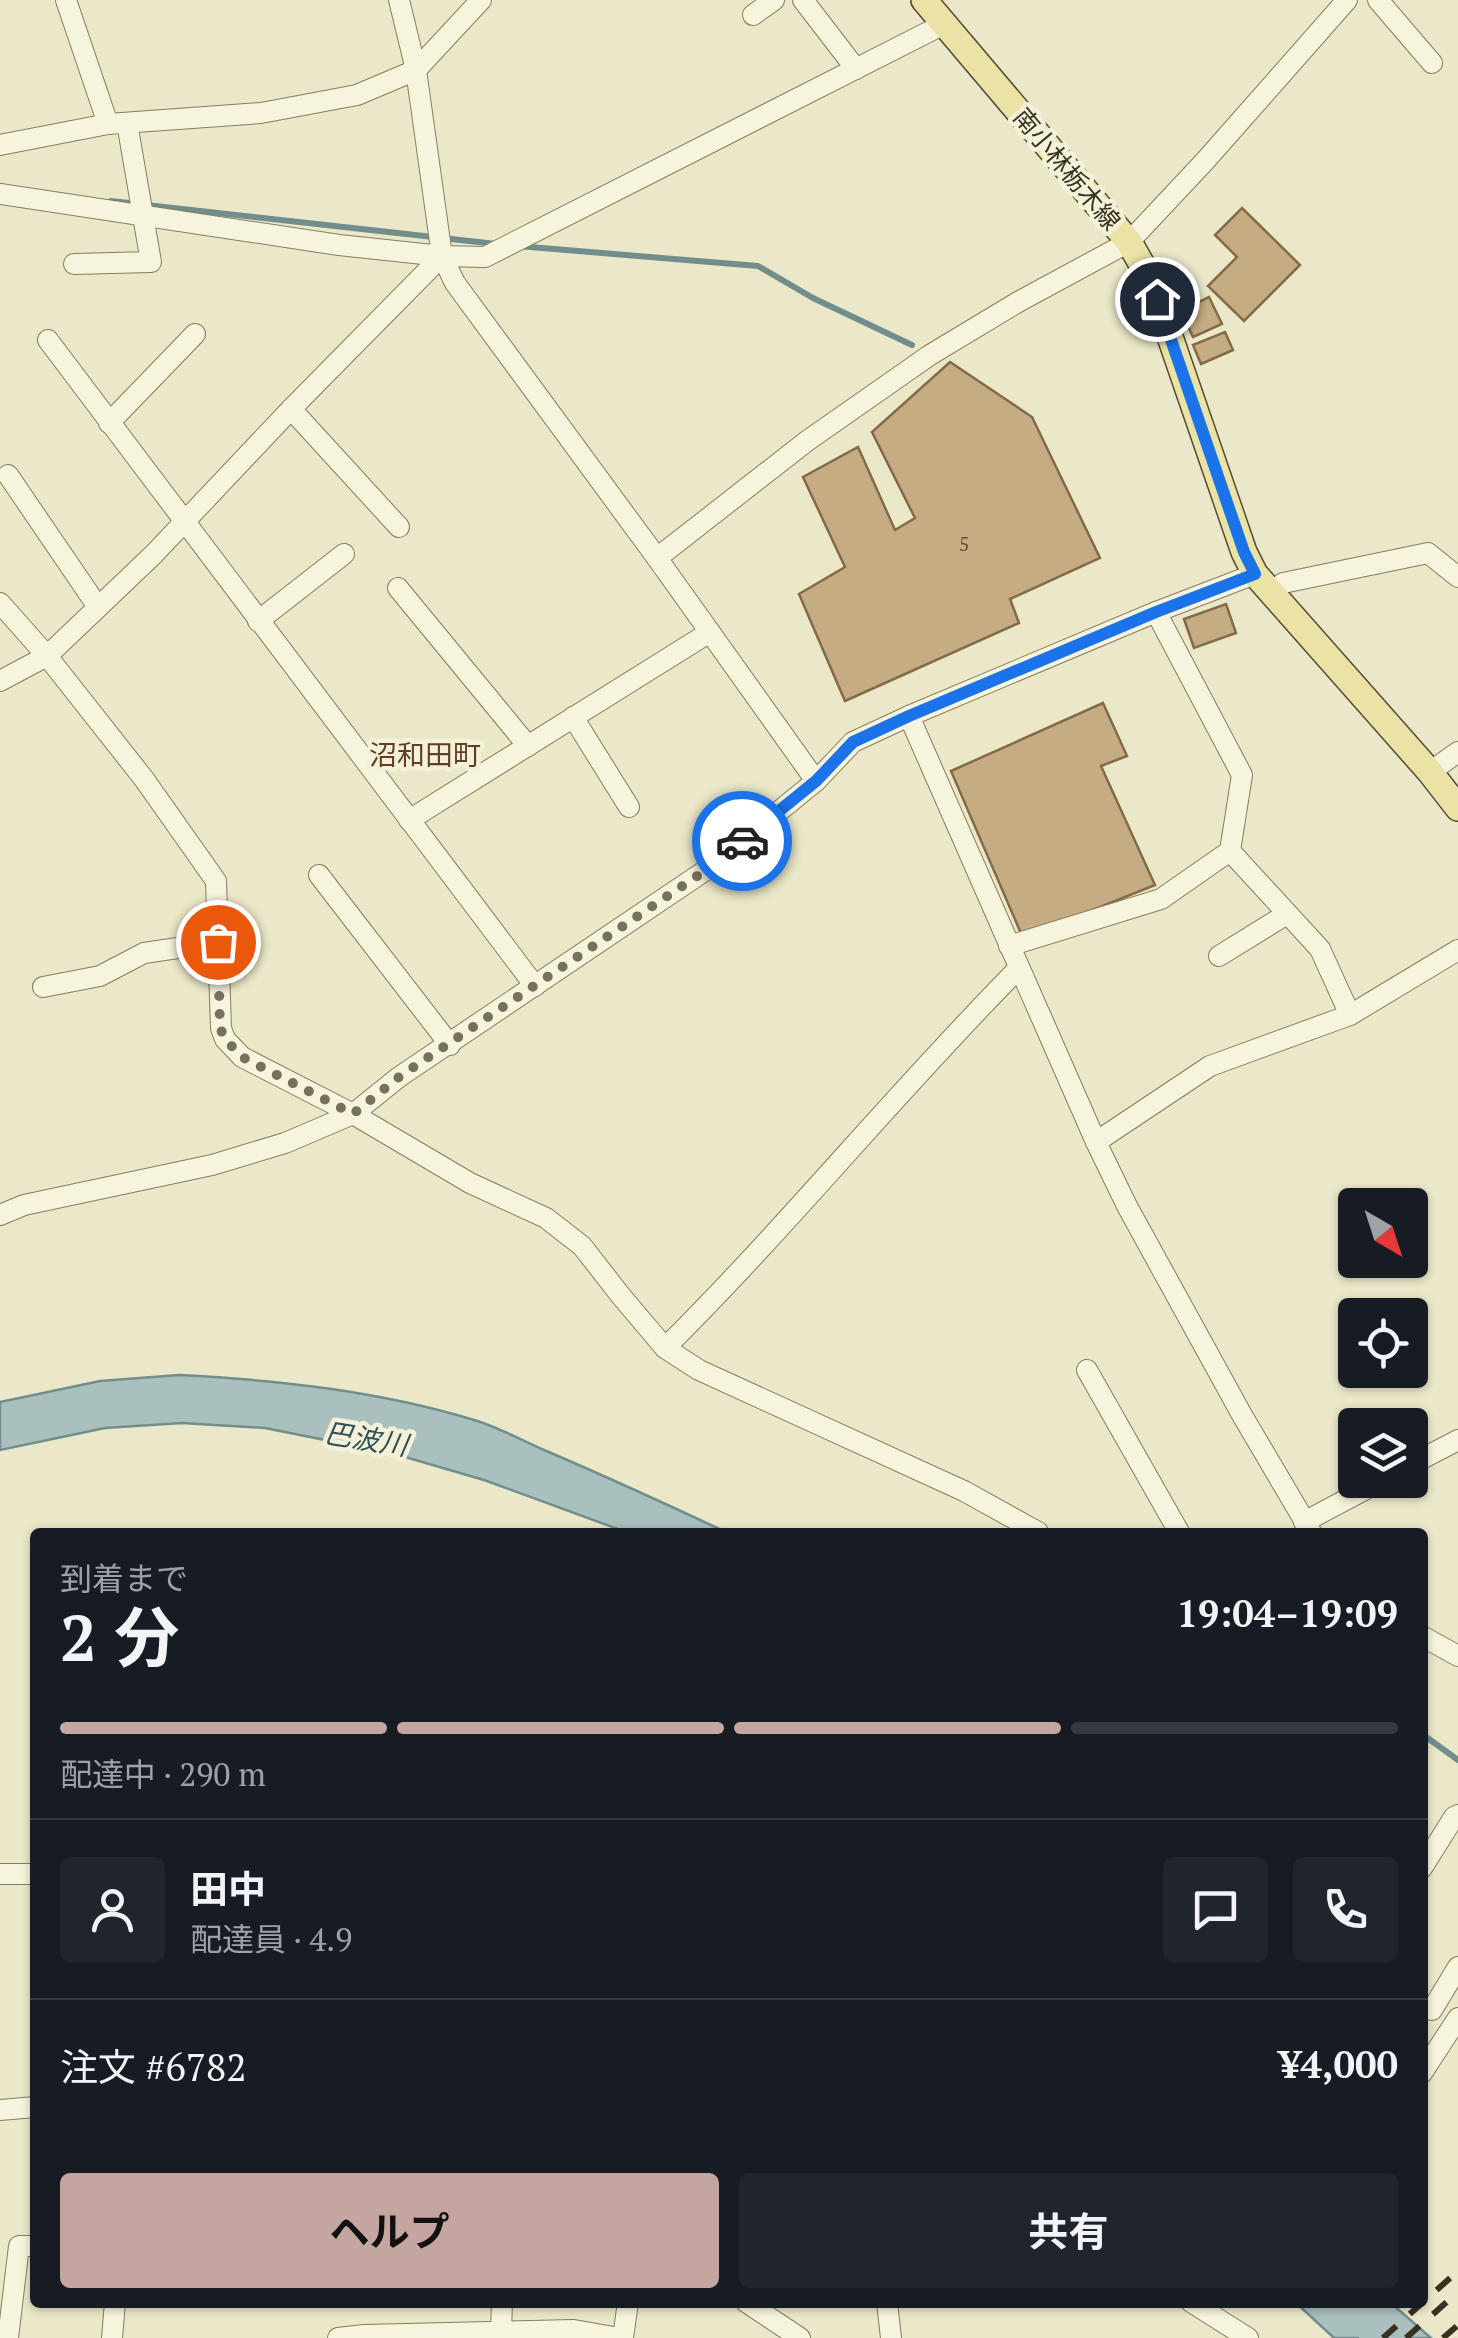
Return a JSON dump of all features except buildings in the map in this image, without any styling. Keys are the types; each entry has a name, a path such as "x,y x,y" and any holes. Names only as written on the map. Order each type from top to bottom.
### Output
{"main road":[{"name":"南小林栃木線","path":"924,0 1129,242 1157,299 1244,552 1264,584 1458,808"}],"street":[{"path":"66,0 118,123 152,262 74,264"},
{"path":"399,0 416,70 442,256 455,283 816,781"},
{"path":"0,144 118,123 261,113 356,95 416,70 480,0"},
{"path":"753,15 774,0"},
{"path":"803,0 856,69"},
{"path":"657,558 930,355 1129,242 1348,0"},
{"path":"1378,0 1432,62"},
{"path":"0,194 340,246 485,257 944,24"},
{"path":"0,681 47,656 98,607 442,256"},
{"path":"109,423 196,334"},
{"path":"48,340 535,986"},
{"path":"291,409 399,527"},
{"path":"8,475 98,607"},
{"path":"0,1215 24,1206 212,1165 285,1142 353,1114 399,1077 712,866 816,781 853,742 909,716 1156,612 1264,584 1428,553 1458,577"},
{"path":"258,621 344,554"},
{"path":"398,588 528,746"},
{"path":"0,604 47,656 144,779 216,881 220,1028 242,1057 353,1114 470,1182 546,1218 582,1246 664,1348 700,1370 964,1491 1031,1528"},
{"path":"1009,946 1161,899 1230,850 1242,775 1156,612"},
{"path":"409,820 710,632"},
{"path":"909,716 1096,1142 1242,1416 1307,1527 1353,1498"},
{"path":"574,717 629,807"},
{"path":"1430,772 1458,752"},
{"path":"1230,850 1320,949 1350,1015"},
{"path":"319,875 450,1044"},
{"path":"1219,956 1287,914"},
{"path":"43,986 100,976 144,953 218,942"},
{"path":"1096,1142 1210,1066 1350,1015 1458,950"},
{"path":"664,1348 716,1297 1019,968"},
{"path":"1088,1370 1177,1528"},
{"path":"1428,1456 1458,1440"},
{"path":"1428,1639 1458,1656"},
{"path":"1428,1858 1458,1815"},
{"path":"0,1874 30,1874"},
{"path":"1428,2008 1432,2010 1458,1967"},
{"path":"1428,2064 1458,2018"},
{"path":"0,2110 30,2107"},
{"path":"8,2338 18,2246 30,2246"},
{"path":"112,2338 115,2308"},
{"path":"499,2335 501,2308"},
{"path":"338,2338 574,2330 621,2338 627,2308"},
{"path":"759,2308 800,2338"},
{"path":"888,2308 891,2338"},
{"path":"1200,2308 1248,2338"}],"water":[{"path":"179,1375 328,1388 402,1401 501,1430 717,1528 615,1528 484,1480 395,1454 265,1428 182,1423 105,1428 0,1450 0,1402 100,1381"},
{"path":"1301,2308 1339,2308 1373,2338 1334,2338"},
{"path":"1365,2308 1397,2308 1431,2338 1398,2338"}],"waterway":[{"path":"111,201 496,244"},
{"path":"518,246 758,266 813,298 912,345"},
{"path":"1428,1738 1458,1760"},
{"name":"巴波川","path":"1354,2308 1389,2338"}],"railway":[{"path":"1428,2298 1458,2271"},
{"path":"1406,2338 1458,2292"},
{"path":"1383,2338 1417,2308"},
{"path":"1443,2338 1458,2325"}],"way so far":[{"path":"218,942 220,1028 225,1039 242,1057 353,1114 399,1077 712,866 742,841"}],"district":[{"name":"沼和田町","path":"425,755"}],"route":[{"path":"742,841 816,781 853,742 1156,612 1255,574 1157,299"}]}
